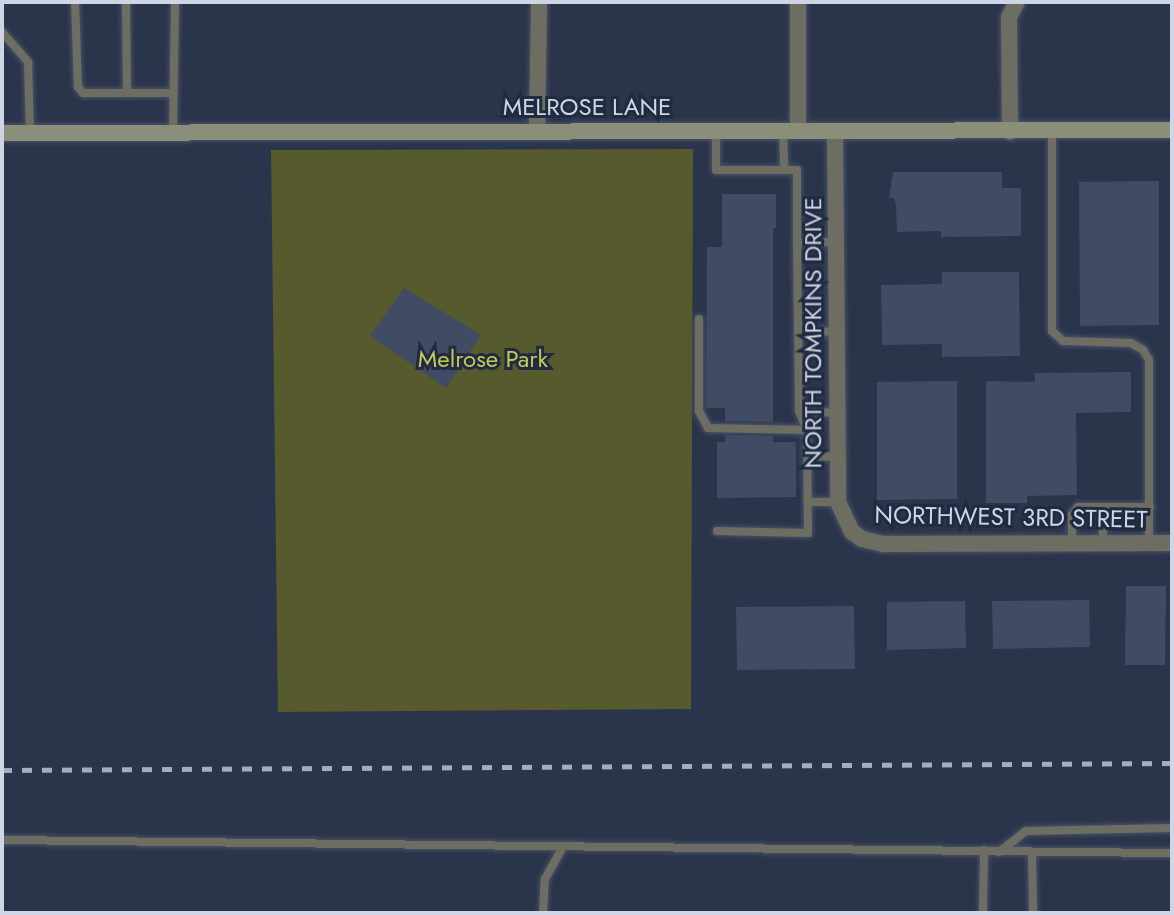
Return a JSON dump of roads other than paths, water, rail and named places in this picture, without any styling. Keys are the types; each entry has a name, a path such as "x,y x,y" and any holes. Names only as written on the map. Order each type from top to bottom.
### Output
{"street":[{"path":"537,131 539,2"},
{"path":"790,131 798,2"},
{"path":"1010,132 1009,17 1017,2"},
{"name":"MELROSE LANE","path":"2,133 1172,130"},
{"name":"NORTH TOMPKINS DRIVE","path":"835,131 838,502 852,532"},
{"name":"NORTHWEST 3RD STREET","path":"852,532 862,539 884,544 1172,543"}],"lane":[{"path":"75,2 78,87 83,93 173,93"},
{"path":"126,2 127,93"},
{"path":"173,131 175,2"},
{"path":"2,32 28,62 30,133"},
{"path":"716,131 716,170 797,170 799,411 807,430 808,456 808,533 717,531"},
{"path":"784,170 790,131"},
{"path":"1052,131 1052,331 1063,341 1131,343 1143,350 1149,360 1149,543"},
{"path":"797,243 836,242"},
{"path":"699,319 699,411 708,428 807,430"},
{"path":"798,331 837,332"},
{"path":"799,411 837,413"},
{"path":"808,456 838,457"},
{"path":"808,502 838,502"},
{"path":"1072,543 1074,511 1078,507 1150,507"},
{"path":"1102,507 1103,543"},
{"path":"999,852 1026,831 1172,828"},
{"path":"2,840 1172,853"},
{"path":"543,913 545,879 563,847"},
{"path":"983,913 984,850"},
{"path":"1032,853 1033,913"}],"railway":[{"path":"2,770 1172,763"}],"park label":[{"name":"Melrose Park","path":"483,359"}]}
